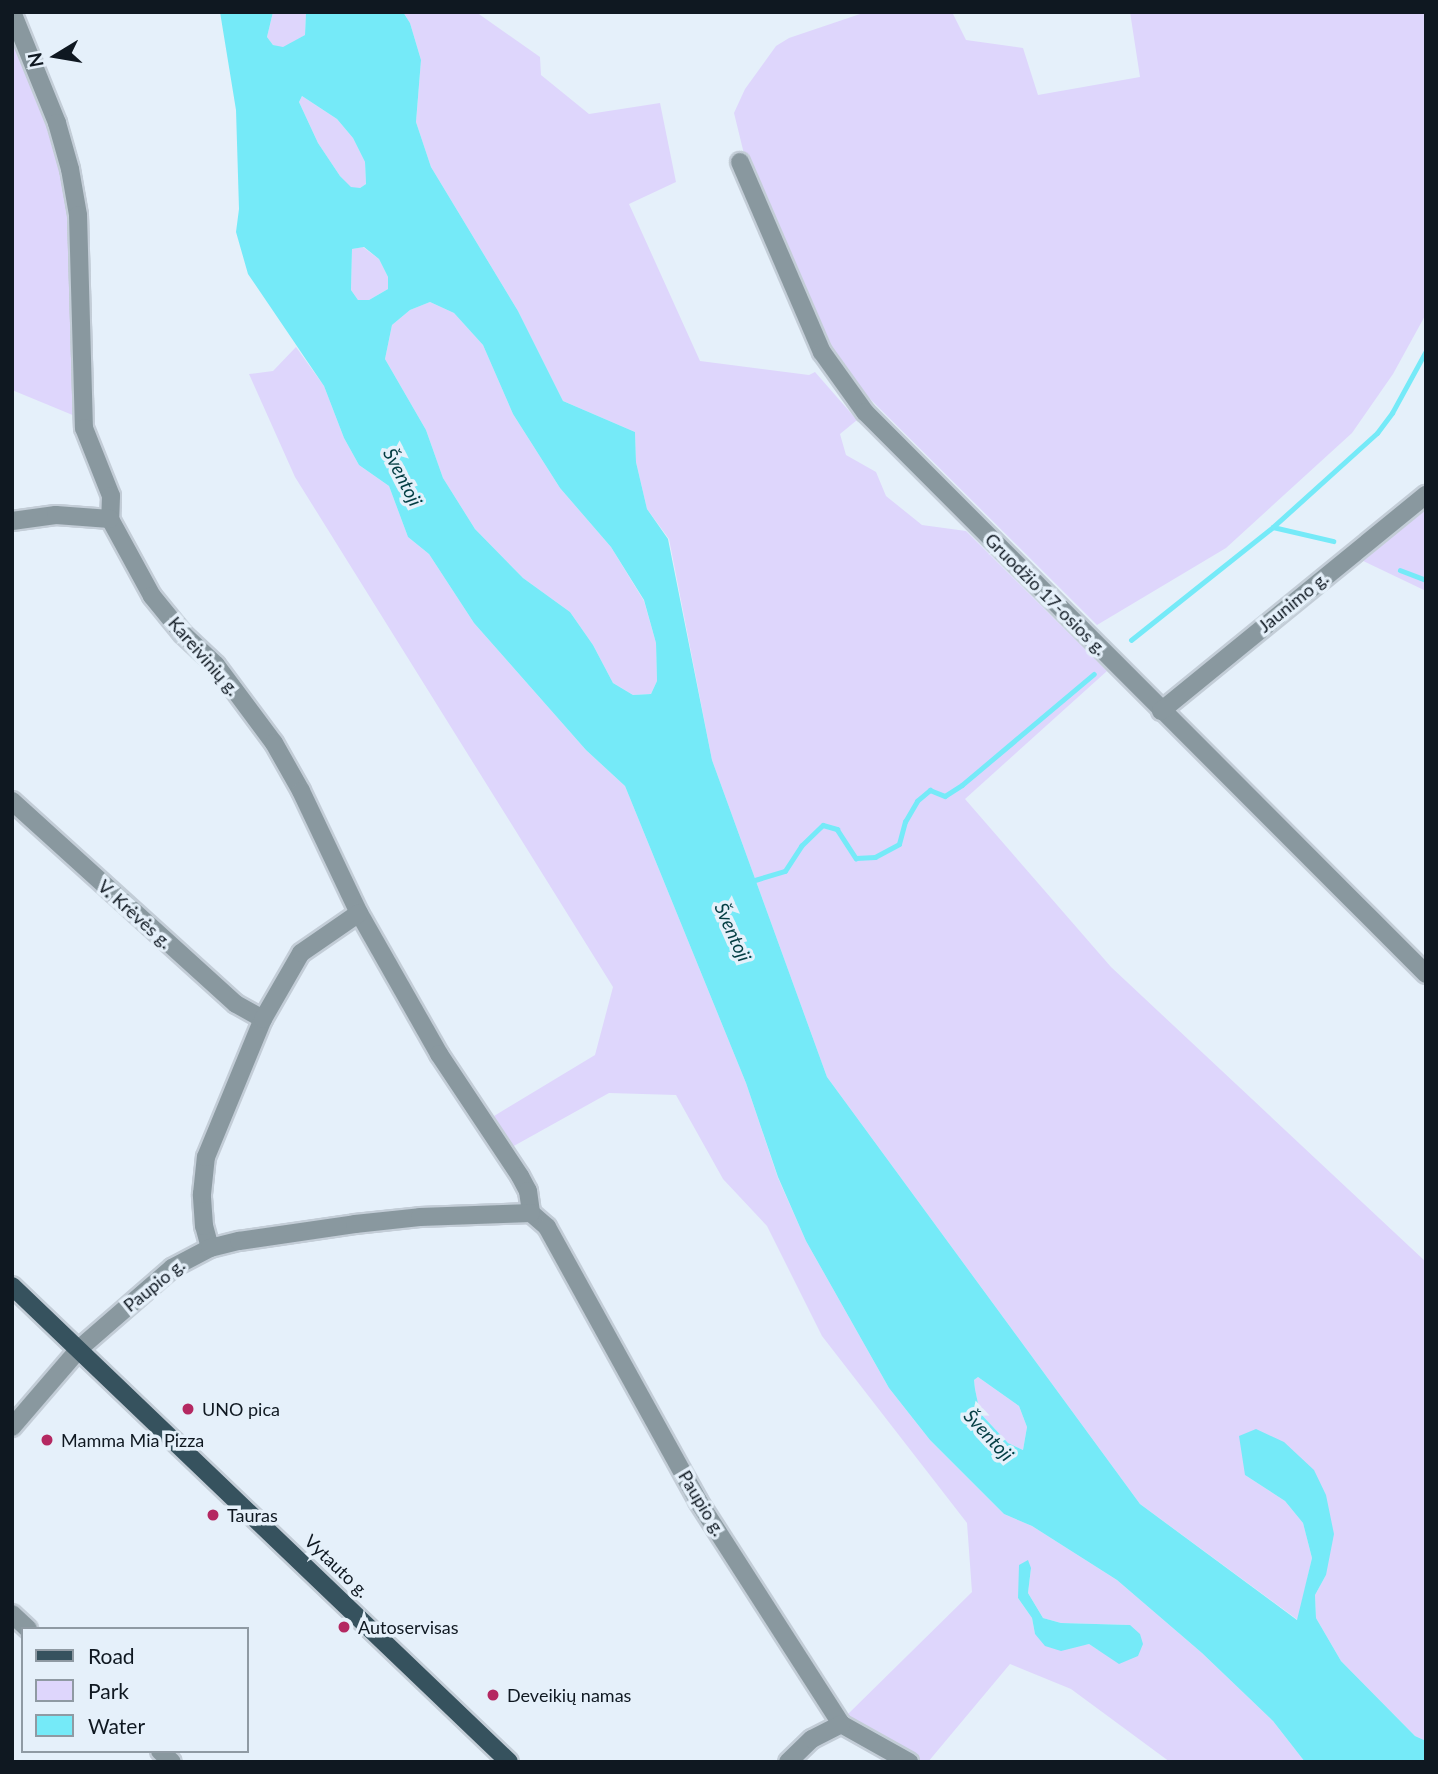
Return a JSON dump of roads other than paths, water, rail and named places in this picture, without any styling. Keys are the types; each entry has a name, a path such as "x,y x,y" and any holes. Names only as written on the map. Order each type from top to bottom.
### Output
{"main road":[{"name":"Vytauto g.","path":"12,1286 80,1348 509,1762"}],"street":[{"name":"Kareivinių g.","path":"12,12 57,123 70,169 78,215 84,428 111,496 110,519 152,596 183,634 216,665 274,743 301,790 359,913"},
{"name":"Gruodžio 17-osios g.","path":"740,162 811,329 834,373 865,412 1426,974"},
{"name":"Jaunimo g.","path":"1161,711 1426,495"},
{"path":"12,521 56,515 110,519"},
{"name":"V. Krėvės g.","path":"12,801 236,1004 262,1019"},
{"path":"210,1248 203,1205 206,1157 262,1019 301,953 359,913"},
{"name":"Paupio g.","path":"359,913 439,1054 520,1176 528,1191 531,1213 547,1227 698,1501 841,1724 909,1762"},
{"name":"Paupio g.","path":"12,1427 80,1348 172,1268 210,1248 250,1239 355,1224 420,1217 531,1213"},
{"path":"12,1614 26,1627"},
{"path":"788,1762 812,1739 841,1724"}],"water":[{"name":"Šventoji","path":"220,12 273,12 267,37 273,45 283,47 305,35 306,12 403,12 410,23 421,60 416,122 431,167 518,311 563,401 635,432 636,462 647,509 668,539 712,760 827,1077 1140,1504 1297,1620 1312,1558 1303,1523 1285,1501 1245,1475 1239,1436 1256,1429 1284,1442 1314,1470 1326,1495 1334,1534 1326,1575 1315,1595 1316,1618 1341,1661 1415,1736 1426,1741 1426,1762 1305,1762 1273,1721 1202,1653 1117,1580 1032,1526 1004,1514 930,1440 889,1388 806,1241 778,1177 746,1083 625,786 586,750 474,623 429,554 408,537 389,486 359,465 344,438 324,386 248,274 236,232 239,209 236,110","holes":["302,96 337,119 353,138 365,162 366,184 360,188 351,187 340,176 318,143 299,102","364,247 379,259 388,277 388,289 369,300 358,300 351,290 352,249","430,302 454,313 483,345 513,414 560,488 611,547 644,600 656,643 657,681 651,694 633,695 613,683 593,645 570,612 523,578 475,529 443,478 426,430 385,359 392,325 410,310","978,1377 1019,1406 1027,1427 1023,1450 1008,1443 980,1413 974,1380"]},
{"path":"1028,1560 1031,1568 1028,1593 1043,1618 1061,1623 1130,1625 1140,1634 1143,1644 1138,1656 1119,1664 1089,1644 1061,1651 1045,1646 1035,1634 1032,1618 1018,1598 1019,1565"}],"waterway":[{"path":"1131,640 1273,527 1377,433 1392,413 1426,351"},
{"path":"1273,527 1333,541"},
{"path":"1400,570 1426,580"},
{"path":"755,880 785,871 801,846 823,825 837,829 856,858 875,857 899,844 905,822 917,801 930,790 945,796 962,785 1094,674"}],"place":[{"name":"UNO pica","path":"188,1409"},
{"name":"Mamma Mia Pizza","path":"47,1440"},
{"name":"Tauras","path":"213,1515"},
{"name":"Autoservisas","path":"344,1627"},
{"name":"Deveikių namas","path":"493,1695"}]}
